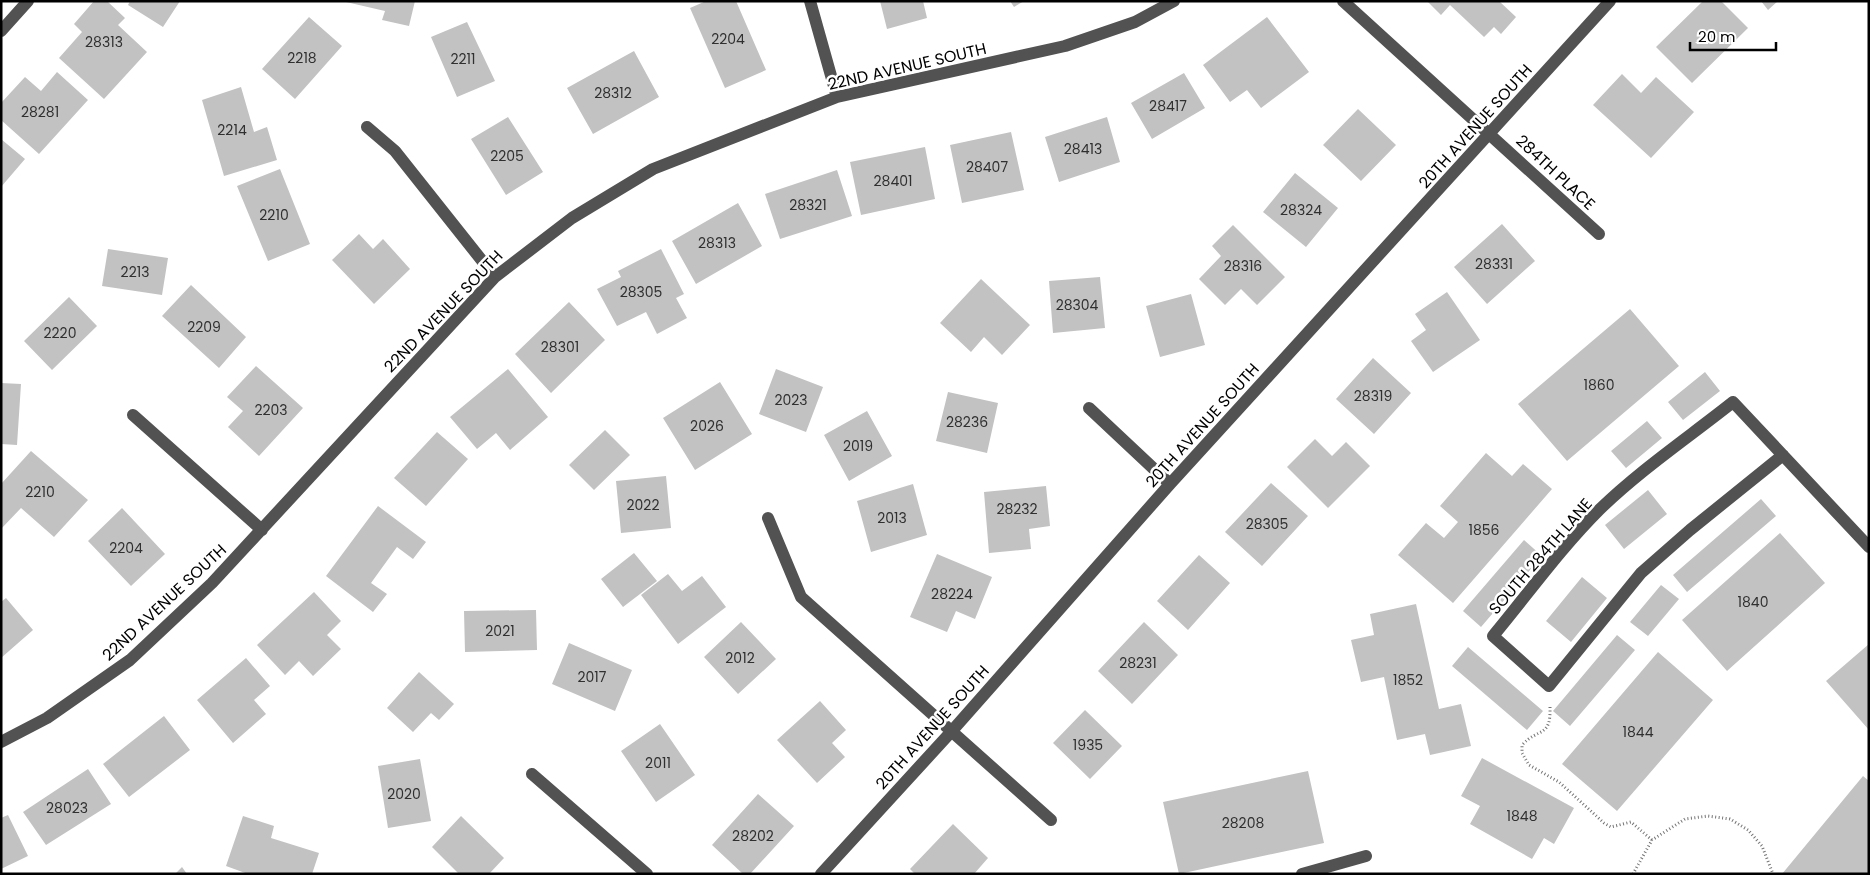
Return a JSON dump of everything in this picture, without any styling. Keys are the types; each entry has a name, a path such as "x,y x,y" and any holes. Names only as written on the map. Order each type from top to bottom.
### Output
{"street":[{"path":"1,31 28,1"},
{"path":"810,1 837,97"},
{"name":"22ND AVENUE SOUTH","path":"1,742 47,718 130,660 212,583 495,277 572,218 653,169 837,97 1065,46 1135,22 1174,1"},
{"name":"284TH PLACE","path":"1343,1 1599,234"},
{"name":"20TH AVENUE SOUTH","path":"821,874 951,732 1170,484 1491,134 1610,1"},
{"path":"367,126 395,151 495,277"},
{"name":"SOUTH 284TH LANE","path":"1549,686 1493,636 1600,510 1733,402 1869,548"},
{"path":"1089,408 1170,484"},
{"path":"134,415 262,530"},
{"path":"1549,686 1641,573 1690,530 1783,455"},
{"path":"768,518 801,598 1051,820"},
{"path":"532,774 647,874"},
{"path":"1302,874 1366,856"}],"path":[{"path":"1549,686 1549,726 1545,731 1527,740 1522,745 1525,760 1535,770 1558,782 1604,823 1611,827 1631,822 1652,840"},
{"path":"1633,874 1652,840 1685,819 1708,816 1730,819 1740,824 1755,837 1762,846 1773,874"}],"building":[{"path":"94,1 107,1 125,18 118,25 147,52 104,99 59,58 82,32 74,24"},
{"path":"130,1 180,1 163,27 128,5"},
{"path":"415,1 409,26 382,20 385,11 346,2"},
{"path":"706,1 736,1 766,70 725,88 690,8"},
{"path":"880,1 923,1 927,18 887,29"},
{"path":"1010,1 1024,1 1014,7"},
{"path":"1427,1 1499,1 1516,17 1501,34 1494,27 1484,37 1450,5 1441,15"},
{"path":"1703,1 1721,1 1748,28 1692,83 1656,47"},
{"path":"1761,1 1778,1 1768,10"},
{"path":"309,17 342,46 295,99 262,69"},
{"path":"1267,17 1309,72 1261,108 1247,90 1230,102 1203,65"},
{"path":"467,22 495,81 457,97 431,37"},
{"path":"634,51 659,97 593,134 567,88"},
{"path":"57,72 88,100 39,154 1,120 1,103 25,77 41,91"},
{"path":"1184,73 1205,108 1152,139 1131,103"},
{"path":"1622,74 1641,93 1656,77 1694,112 1651,158 1593,105"},
{"path":"241,87 254,132 267,127 277,160 224,176 202,100"},
{"path":"1358,109 1396,145 1361,181 1323,145"},
{"path":"508,117 543,172 506,195 471,139"},
{"path":"1107,117 1120,162 1059,182 1045,137"},
{"path":"1011,132 1024,190 962,203 950,145"},
{"path":"1,139 25,159 1,187"},
{"path":"925,147 935,199 861,215 850,162"},
{"path":"280,169 310,244 268,261 237,186"},
{"path":"837,170 852,216 780,239 765,194"},
{"path":"1295,173 1338,208 1306,247 1263,212"},
{"path":"738,203 762,246 696,284 672,241"},
{"path":"1502,224 1535,261 1487,304 1454,267"},
{"path":"1233,225 1285,277 1257,305 1241,289 1225,305 1199,279 1221,256 1212,246"},
{"path":"359,234 373,249 383,239 410,269 374,304 332,260"},
{"path":"108,249 168,258 162,295 102,286"},
{"path":"661,249 684,294 676,298 687,318 657,334 646,312 617,326 597,289 621,277 618,271"},
{"path":"1100,277 1105,328 1053,333 1049,281"},
{"path":"981,279 1030,325 1002,355 984,337 971,352 940,323"},
{"path":"191,285 246,337 219,368 162,316"},
{"path":"1447,292 1480,340 1433,372 1411,341 1426,330 1415,314"},
{"path":"1191,294 1205,345 1160,357 1146,306"},
{"path":"69,297 97,326 52,370 24,341"},
{"path":"569,302 605,340 551,393 515,354"},
{"path":"1630,309 1679,366 1567,461 1518,404"},
{"path":"1373,358 1411,393 1374,434 1336,399"},
{"path":"256,366 303,408 259,456 228,427 243,411 227,397"},
{"path":"508,369 548,417 510,450 496,433 477,449 450,417"},
{"path":"776,369 823,387 806,432 759,414"},
{"path":"1705,372 1720,391 1683,420 1668,402"},
{"path":"720,382 752,434 695,470 663,418"},
{"path":"1,383 21,384 17,445 1,444"},
{"path":"948,392 998,403 987,453 936,441"},
{"path":"867,411 892,456 849,481 824,435"},
{"path":"1647,421 1662,438 1626,468 1611,451"},
{"path":"605,430 630,455 594,490 569,465"},
{"path":"437,432 468,459 426,506 394,478"},
{"path":"1315,439 1332,456 1346,442 1370,466 1328,508 1287,467"},
{"path":"31,451 88,500 54,537 21,508 1,529 1,484"},
{"path":"1486,453 1512,476 1523,464 1552,489 1453,603 1398,555 1426,523 1444,538 1458,522 1440,506"},
{"path":"666,476 671,528 621,533 616,481"},
{"path":"1271,483 1308,516 1262,566 1225,532"},
{"path":"913,484 927,535 871,552 857,501"},
{"path":"1046,486 1050,526 1029,529 1031,549 989,553 984,492"},
{"path":"1648,490 1667,514 1624,549 1605,525"},
{"path":"1761,499 1776,516 1687,592 1673,575"},
{"path":"378,506 426,542 413,559 397,547 371,583 387,594 373,612 326,576"},
{"path":"122,508 165,554 131,586 88,541"},
{"path":"1780,533 1825,583 1727,671 1682,620"},
{"path":"1524,540 1542,556 1481,627 1463,611"},
{"path":"634,553 657,581 623,607 601,579"},
{"path":"937,554 992,577 975,619 956,611 947,632 910,617"},
{"path":"1199,555 1230,583 1188,630 1157,601"},
{"path":"668,574 682,591 702,576 726,607 678,644 641,595"},
{"path":"1582,577 1607,598 1571,642 1546,621"},
{"path":"1661,585 1679,599 1648,636 1630,622"},
{"path":"314,592 341,621 327,635 341,649 313,676 299,661 285,675 257,645"},
{"path":"6,598 33,630 1,658 1,602"},
{"path":"1416,604 1439,709 1461,704 1471,746 1430,755 1425,734 1397,740 1384,677 1361,682 1351,640 1374,635 1370,614"},
{"path":"536,610 537,650 465,652 464,611"},
{"path":"741,622 776,659 738,694 704,657"},
{"path":"1144,622 1178,655 1132,704 1098,671"},
{"path":"1617,635 1635,650 1570,726 1553,711"},
{"path":"569,643 632,670 615,711 552,684"},
{"path":"1869,644 1869,730 1826,681"},
{"path":"1468,647 1543,711 1527,730 1452,666"},
{"path":"1658,652 1713,700 1617,811 1562,764"},
{"path":"246,658 270,686 254,700 266,714 233,743 197,700"},
{"path":"419,672 454,704 439,720 431,713 413,732 387,708"},
{"path":"820,701 846,730 832,743 845,757 817,783 777,740"},
{"path":"1085,710 1122,746 1090,779 1053,743"},
{"path":"164,716 190,750 129,797 103,764"},
{"path":"660,724 695,775 656,802 621,751"},
{"path":"1482,758 1574,808 1554,844 1544,838 1532,859 1470,824 1480,806 1461,796"},
{"path":"420,759 431,821 388,828 378,766"},
{"path":"88,769 111,804 46,845 23,812"},
{"path":"1308,771 1324,843 1179,874 1163,802"},
{"path":"1863,776 1869,781 1869,874 1782,874"},
{"path":"758,794 794,826 750,874 743,874 712,845"},
{"path":"8,815 28,856 1,869 1,818"},
{"path":"243,816 274,826 271,838 319,853 312,874 248,874 226,866"},
{"path":"461,816 504,858 489,874 459,874 432,847"},
{"path":"953,824 988,858 974,874 915,874 910,869"},
{"path":"182,867 187,874 175,874"}]}
